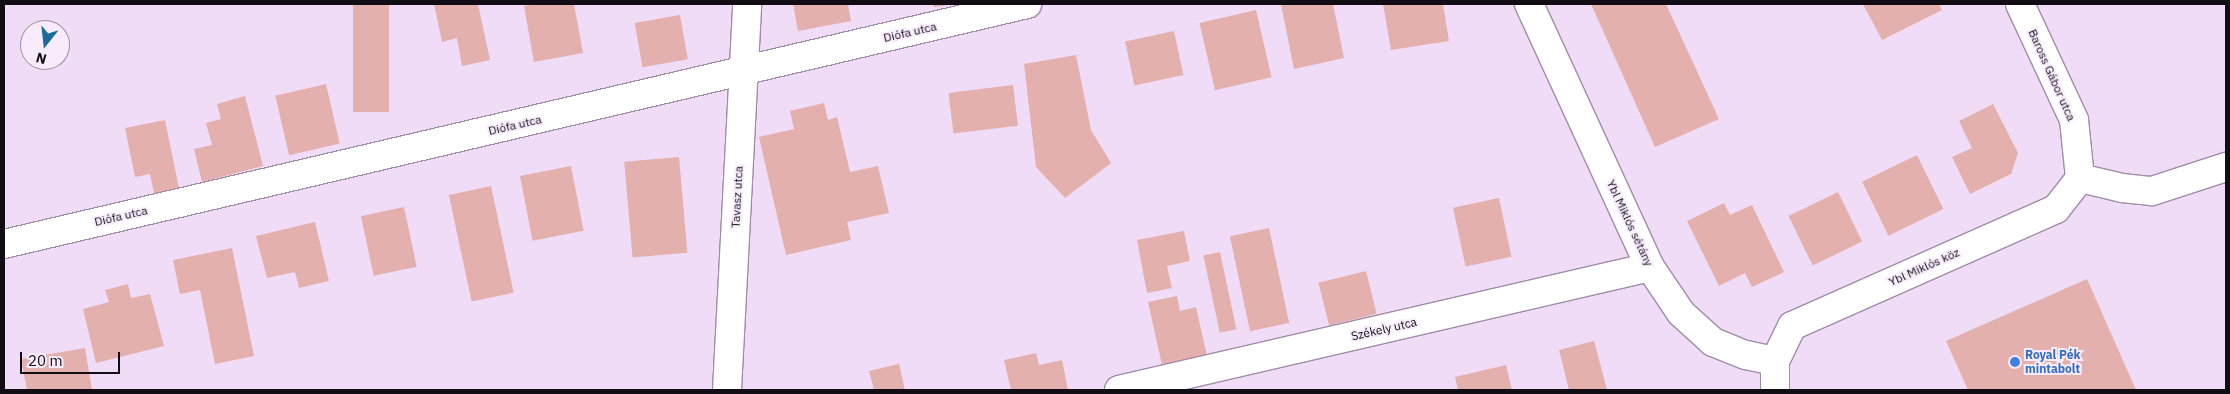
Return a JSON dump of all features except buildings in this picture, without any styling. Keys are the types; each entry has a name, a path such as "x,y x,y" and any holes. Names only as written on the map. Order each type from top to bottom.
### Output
{"street":[{"name":"Tavasz utca","path":"727,390 748,4"},
{"name":"Diófa utca","path":"4,244 1027,4"},
{"name":"Ybl Miklós sétány","path":"1529,4 1650,267 1682,313 1713,342 1746,355 1775,361"},
{"name":"Baross Gábor utca","path":"2020,4 2074,120 2080,178"},
{"path":"2080,178 2122,188 2152,191 2226,166"},
{"name":"Ybl Miklós köz","path":"1775,361 1792,326 2056,209 2080,178"},
{"name":"Székely utca","path":"1119,390 1650,267"},
{"path":"1775,361 1775,390"}],"place":[{"name":"Royal Pék mintabolt","path":"2015,362"}]}
